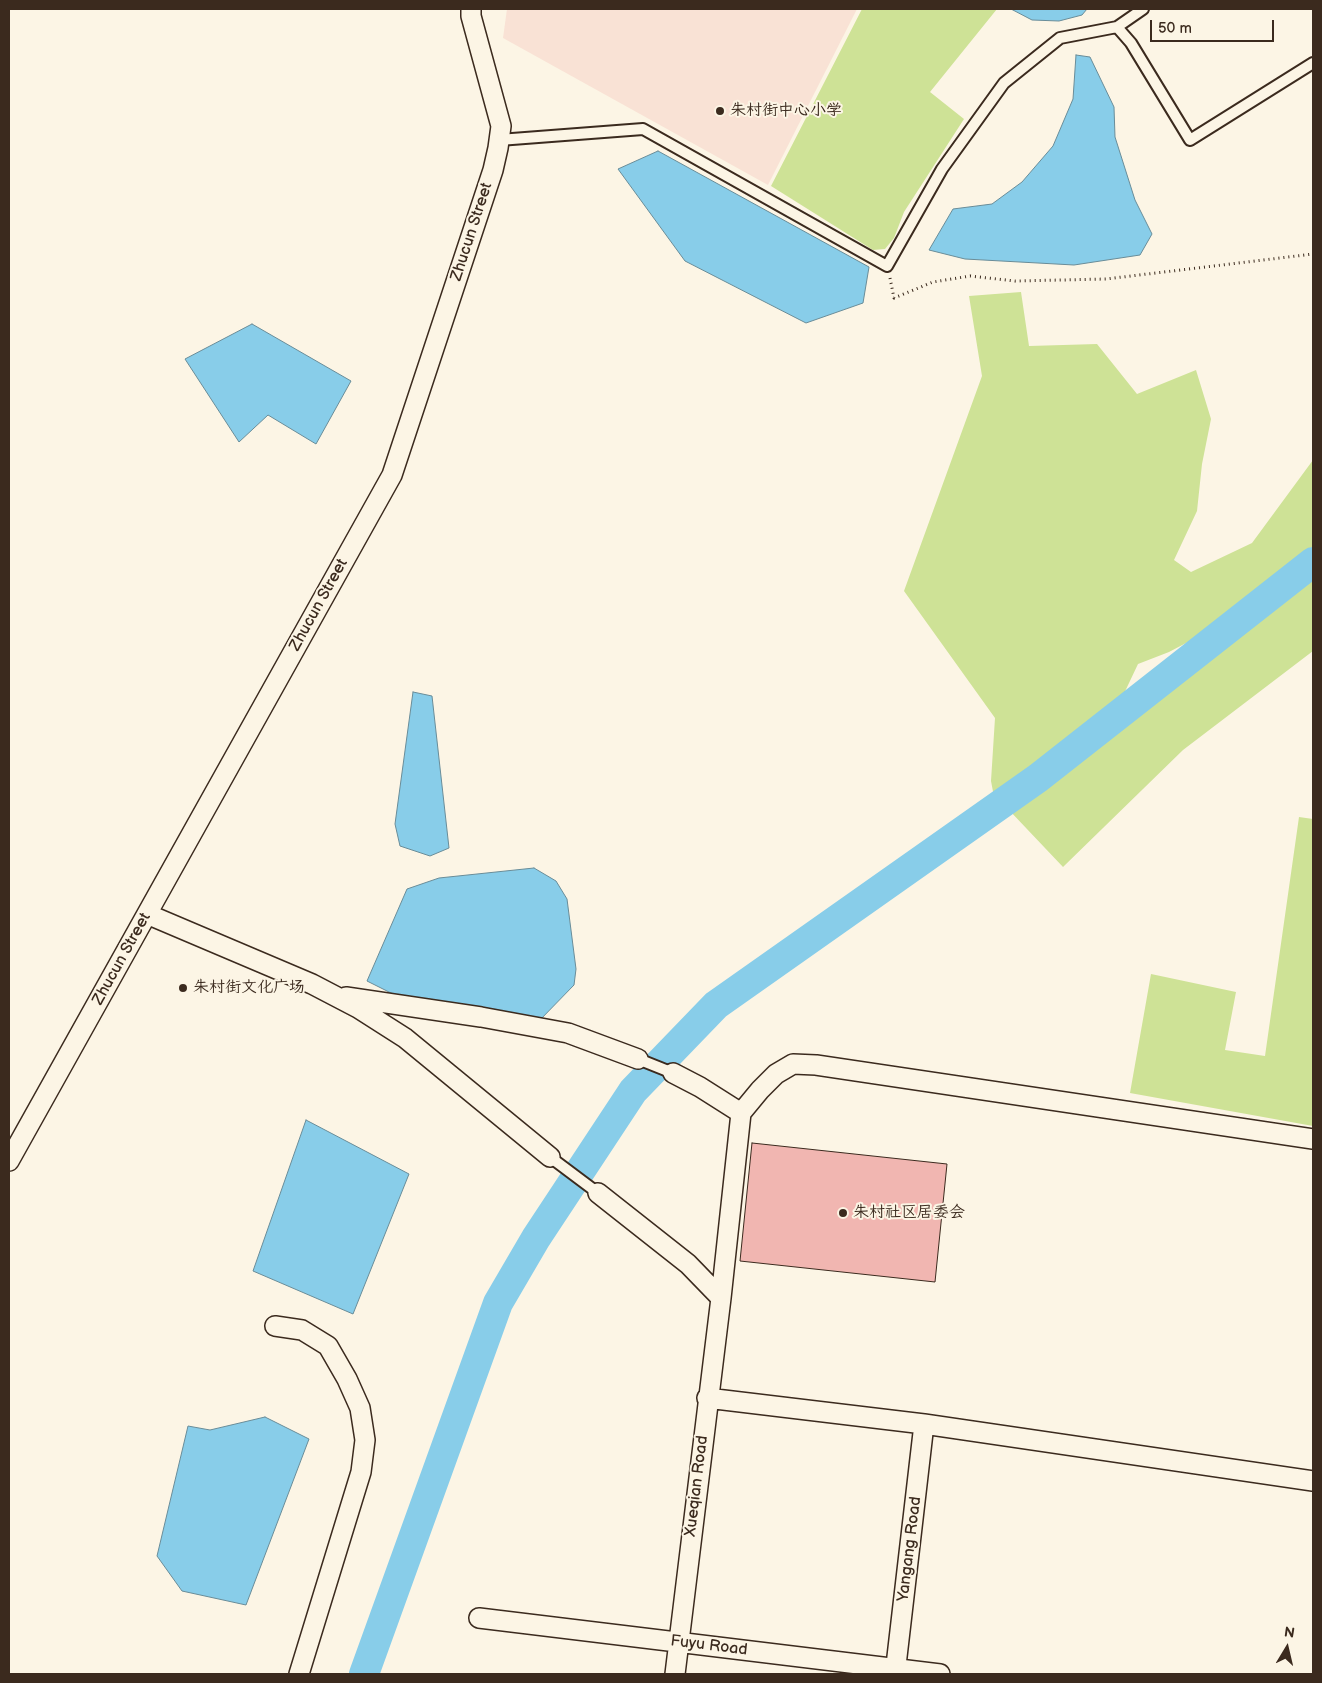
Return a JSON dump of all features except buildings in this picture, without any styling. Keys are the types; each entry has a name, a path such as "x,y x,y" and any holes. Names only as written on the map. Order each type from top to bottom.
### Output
{"street":[{"name":"Zhucun Street","path":"9,1161 392,475 493,170 499,140 500,126 471,16 471,9"},
{"path":"147,914 312,984 358,1008 405,1038 550,1157"},
{"path":"334,996 481,1017 568,1033 638,1059"},
{"path":"672,1073 700,1087 741,1113 776,1074 793,1064 816,1065 1313,1139"},
{"name":"Xueqian Road","path":"675,1674 721,1298 741,1113"},
{"path":"598,1193 688,1264 721,1298"},
{"path":"275,1326 302,1330 328,1346 347,1379 360,1408 365,1440 361,1472 299,1674"},
{"path":"708,1398 924,1424 1313,1481"},
{"name":"Yangang Road","path":"895,1672 924,1424"},
{"name":"Fuyu Road","path":"479,1618 678,1642 895,1672 940,1674"}],"lane":[{"path":"499,140 643,129 887,266 942,169 1004,83 1060,38 1117,27 1144,9"},
{"path":"1117,27 1131,43 1190,140 1313,63"},
{"path":"638,1059 672,1073"},
{"path":"550,1157 598,1193"}],"path":[{"path":"887,266 894,298 933,282 970,276 1015,281 1106,279 1313,254"}],"shaded area":[{"name":"朱村街中心小学","path":"507,9 857,9 768,185 503,38"}],"green space":[{"path":"862,9 997,9 930,92 964,119 904,212 894,238 885,249 873,250 771,186"},
{"path":"1021,292 1029,346 1097,344 1137,394 1196,370 1211,419 1202,464 1197,511 1174,560 1191,572 1252,543 1313,460 1313,549 1207,632 1169,652 1138,664 1120,702 995,802 991,781 995,718 904,591 982,376 969,296"},
{"path":"1313,569 1313,651 1183,750 1063,867 1008,809"},
{"path":"1299,817 1313,819 1313,1126 1130,1093 1151,974 1236,992 1225,1050 1265,1056"}],"water":[{"path":"1011,9 1087,9 1082,15 1059,21 1032,20"},
{"path":"1076,55 1090,57 1114,107 1115,137 1135,200 1152,234 1140,255 1074,265 965,259 929,250 953,209 992,204 1022,182 1053,146 1073,99"},
{"path":"658,151 869,267 863,303 806,323 685,261 618,169"},
{"path":"252,324 351,381 316,444 268,415 239,442 185,359"},
{"path":"413,692 432,696 449,848 430,856 400,846 395,824"},
{"path":"534,868 556,881 567,899 576,969 574,985 538,1022 393,994 367,981 407,889 439,878"},
{"path":"306,1120 409,1174 353,1314 253,1271"},
{"path":"265,1417 309,1439 246,1605 182,1591 157,1556 188,1426 210,1430"}],"waterway":[{"path":"364,1674 498,1303 536,1238 633,1091 716,1005 1038,778 1313,562"}],"place":[{"name":"朱村街中心小学","path":"720,111"},
{"name":"朱村街文化广场","path":"183,988"},
{"name":"朱村社区居委会","path":"843,1213"}]}
